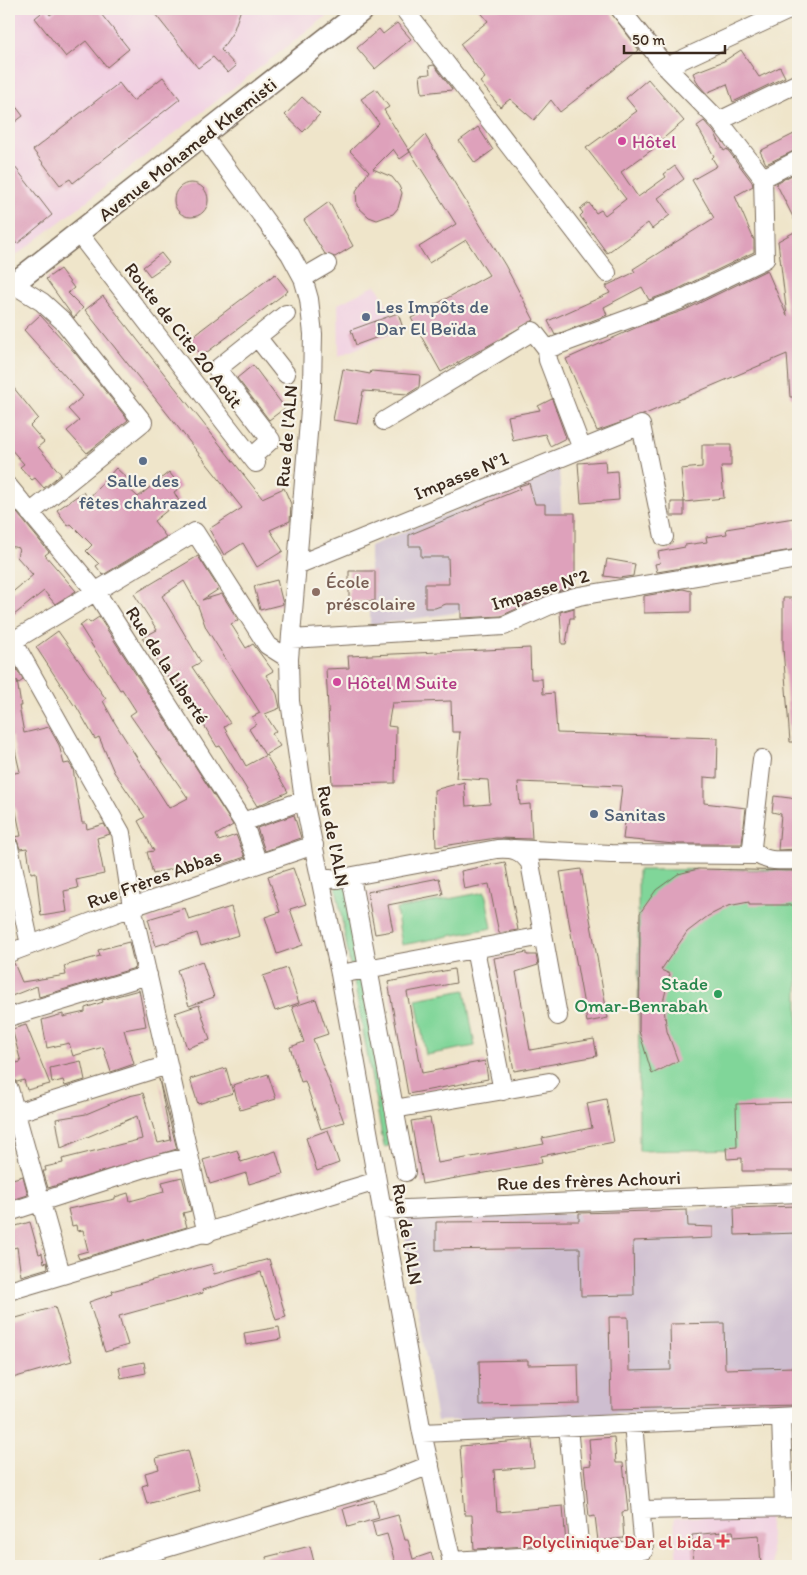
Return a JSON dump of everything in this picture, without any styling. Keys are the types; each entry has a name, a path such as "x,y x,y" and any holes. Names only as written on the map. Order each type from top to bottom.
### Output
{"main road":[{"name":"Avenue Mohamed Khemisti","path":"10,283 79,234 364,9"}],"street":[{"path":"404,9 607,273"},
{"path":"547,349 680,300 765,259 764,178 719,121 666,67 620,9"},
{"path":"666,67 791,9"},
{"path":"719,121 798,83"},
{"name":"Rue de l'ALN","path":"203,136 290,254 303,278 309,299 313,334 312,386 289,659 290,701 304,800 340,974 422,1432 452,1564"},
{"path":"764,178 798,160"},
{"name":"Route de Cite 20 Août","path":"79,234 254,460 271,440 217,369"},
{"path":"303,278 327,264"},
{"path":"10,283 42,302 64,322 143,422 30,513"},
{"path":"197,387 286,314"},
{"path":"384,421 533,331 547,349 548,360 582,449"},
{"path":"257,337 286,374"},
{"name":"Impasse N°1","path":"297,565 641,425 664,537"},
{"name":"Rue de la Liberté","path":"9,487 96,592 243,822 258,863"},
{"path":"207,1234 132,907 121,833 11,642 195,532 267,645 289,659"},
{"name":"Impasse N°2","path":"291,639 504,626 557,602 578,596 798,559"},
{"path":"756,855 752,848 762,759"},
{"path":"243,822 304,800"},
{"name":"Rue Frères Abbas","path":"9,953 132,907 314,845"},
{"path":"9,847 30,945"},
{"path":"512,848 524,854 530,863 558,1016"},
{"path":"320,877 337,879 351,877 497,849 512,848 612,854 756,855 764,859 798,860"},
{"path":"351,877 406,1172"},
{"path":"340,974 543,936"},
{"path":"475,948 503,1091"},
{"path":"9,1017 148,975"},
{"path":"12,1114 168,1065"},
{"path":"394,1109 549,1082"},
{"path":"9,1089 12,1114 61,1274"},
{"path":"9,1212 148,1167 188,1157"},
{"path":"9,1291 61,1274 207,1234 377,1182"},
{"name":"Rue des frères Achouri","path":"382,1210 798,1193"},
{"path":"422,1432 798,1416"},
{"path":"642,1510 791,1507 780,1417"},
{"path":"452,1564 644,1550 633,1423"},
{"path":"568,1426 580,1554"},
{"path":"106,1566 387,1482 430,1465"}],"shaded area":[{"path":"9,9 336,9 9,261"},
{"name":"Les Impôts de Dar El Beïda","path":"376,285 401,330 339,356 338,304"},
{"path":"559,468 566,597 370,625 370,546"},
{"path":"798,1206 798,1405 437,1421 402,1219"},
{"name":"Polyclinique Dar el bida","path":"769,1513 772,1566 677,1566 674,1518"}],"green space":[{"name":"Stade Omar-Benrabah","path":"798,869 798,1148 639,1151 638,870"},
{"path":"348,884 363,963 350,965 336,887"},
{"path":"485,892 492,928 402,945 396,909"},
{"path":"365,979 396,1144 384,1147 354,981"},
{"path":"465,990 475,1046 426,1055 416,999"}],"building":[{"path":"46,9 50,15 58,9 97,9 129,49 107,67 86,41 66,57 35,18"},
{"path":"151,9 241,9 233,32 221,50 236,66 228,73 213,57 198,68"},
{"path":"478,9 608,9 639,50 560,112 551,100 534,120 510,99 500,107 480,82 485,78 460,44 488,21"},
{"path":"397,23 411,39 375,69 357,48 379,29 383,34"},
{"path":"741,50 759,77 780,67 785,77 733,102 727,84 706,93 698,84 693,73 724,61"},
{"path":"434,65 452,90 422,93 420,75 430,74 429,66"},
{"path":"163,77 180,99 73,183 70,179 60,185 33,150 119,83 133,101"},
{"path":"648,79 684,121 659,142 660,144 621,172 638,197 666,177 664,174 675,166 684,179 658,198 670,215 652,229 648,223 607,253 580,216 583,213 580,209 589,203 596,213 601,210 605,215 626,199 586,148 637,111 626,98"},
{"path":"376,89 389,107 384,110 410,152 400,159 393,149 373,169 392,177 402,193 398,208 393,214 377,220 369,217 357,206 356,191 369,171 350,151 379,123 361,99"},
{"path":"9,97 23,116 15,122 9,114"},
{"path":"302,97 320,114 303,132 285,115"},
{"path":"704,121 714,132 724,151 727,149 752,182 753,186 735,196 754,240 754,252 676,290 649,300 642,287 604,307 607,315 555,335 548,321 610,293 606,286 635,272 633,269 714,218 692,180 717,166 712,158 714,156 697,126"},
{"path":"478,127 493,150 475,163 459,141"},
{"path":"798,132 798,149 766,164 760,151"},
{"path":"425,135 505,265 534,320 441,372 411,318 489,275 466,240 429,263 419,247 456,224 409,150"},
{"path":"15,167 52,215 17,244 9,234 9,172"},
{"path":"798,172 798,227 776,183"},
{"path":"191,183 198,184 203,188 207,193 207,207 203,212 198,216 191,217 184,216 179,212 175,207 174,200 175,193 179,188 184,184"},
{"path":"329,202 353,246 335,257 325,254 304,220"},
{"path":"798,230 798,397 790,397 787,354 643,415 597,431 566,359 642,325 685,310 767,270 787,316 778,241"},
{"path":"161,253 169,263 150,276 143,267"},
{"path":"60,269 74,288 68,293 83,308 74,318 46,279"},
{"path":"275,274 288,291 202,356 189,339"},
{"path":"103,296 262,498 284,488 291,504 290,521 270,530 283,551 257,567 243,543 224,555 209,529 242,508 85,310"},
{"path":"398,313 403,328 356,345 351,330"},
{"path":"40,315 76,354 128,420 87,453 67,431 79,421 68,409 83,396 24,330"},
{"path":"253,365 285,408 269,420 237,378"},
{"path":"343,369 370,374 371,371 420,375 419,387 408,394 363,391 357,424 333,420"},
{"path":"9,382 38,418 30,426 44,442 38,447 61,474 44,488 35,478 32,480 20,467 24,464 9,447"},
{"path":"552,399 566,438 550,446 545,434 513,441 508,416 540,410 538,406"},
{"path":"702,445 731,445 731,466 721,466 724,498 684,502 681,469 702,467"},
{"path":"605,461 606,472 617,471 619,500 581,503 578,463"},
{"path":"116,468 128,479 124,484 138,497 169,472 181,487 174,492 179,501 154,521 166,537 103,575 96,566 99,564 86,551 92,545 71,524 68,526 57,510 83,492 88,499"},
{"path":"529,483 535,504 545,504 545,513 575,513 575,586 553,592 501,616 461,618 461,604 446,604 435,608 425,608 425,584 449,584 448,557 421,557 421,546 409,546 409,535 520,489 519,486"},
{"path":"671,502 684,502 684,516 671,516"},
{"path":"9,503 49,552 45,555 76,591 55,604 44,591 9,619 9,595 33,575 17,557 19,548 9,546"},
{"path":"794,518 798,549 657,572 655,564 660,563 658,552 707,542 706,537 727,534 726,529"},
{"path":"198,556 219,589 202,600 222,594 238,620 231,624 246,648 253,644 273,671 266,675 277,694 280,708 265,714 276,731 272,734 280,746 265,755 249,729 256,724 252,717 260,713 206,628 198,606 184,581 162,596 201,662 192,667 230,723 224,727 246,766 266,755 288,792 257,806 220,746 217,747 175,677 170,680 142,638 157,630 134,594"},
{"path":"607,559 635,564 633,576 619,578 604,576"},
{"path":"349,571 375,571 375,601 349,601"},
{"path":"277,580 283,604 260,610 254,586"},
{"path":"683,589 691,591 691,612 644,613 644,596"},
{"path":"783,598 793,598 793,601 798,601 798,742 790,742 783,648"},
{"path":"574,608 574,618 570,618 566,644 562,644 560,612"},
{"path":"99,617 233,825 216,835 219,841 236,835 245,857 219,866 216,857 153,874 147,852 154,851 138,821 145,817 114,772 99,737 95,739 75,704 36,647 58,631 106,699 103,701 115,723 169,808 188,798 130,715 136,711 122,689 120,690 80,626 88,620 90,623"},
{"path":"530,648 531,679 542,679 543,694 554,693 557,733 718,738 717,778 704,777 704,803 746,808 742,844 674,844 623,839 626,813 619,813 622,786 518,782 520,805 530,804 532,839 496,838 436,847 434,790 464,782 466,806 490,804 488,780 456,778 460,732 452,732 451,701 392,703 388,726 396,727 395,783 332,784 326,669 349,668 348,656"},
{"path":"15,666 23,680 19,683 17,680 24,733 49,727 59,745 64,764 69,763 73,769 82,823 86,823 87,829 104,824 110,834 97,838 104,874 76,880 78,888 64,891 67,912 41,916 36,872 31,873 27,848 20,849 17,840 13,837 21,836 15,807 12,807 9,781 9,774 20,772 12,737 9,737 9,667"},
{"path":"774,796 798,799 796,824 798,824 798,849 778,850 781,814 772,812"},
{"path":"294,815 301,838 265,851 257,828"},
{"path":"505,862 518,930 499,933 489,884 464,889 461,871"},
{"path":"293,868 306,904 290,909 303,945 277,954 265,917 280,912 268,876"},
{"path":"581,869 608,1018 587,1022 560,872"},
{"path":"698,869 798,871 798,905 749,905 749,902 728,906 708,916 687,932 661,970 670,974 663,1002 667,1031 678,1061 652,1074 639,1031 640,913 656,890 678,874"},
{"path":"439,878 443,894 388,905 393,931 375,934 367,892"},
{"path":"231,907 239,935 201,946 197,933 156,946 148,919 185,908 189,920"},
{"path":"129,942 135,968 39,997 37,986 9,997 9,963 14,963 22,982 66,975 64,966 100,956 98,950"},
{"path":"527,952 527,955 536,955 538,965 516,972 530,1050 594,1039 597,1056 514,1071 494,958"},
{"path":"202,961 214,997 189,1006 177,970"},
{"path":"287,968 299,1003 275,1011 263,976"},
{"path":"454,969 456,983 407,992 422,1073 485,1061 488,1079 408,1094 388,982"},
{"path":"139,990 146,1026 124,1030 134,1064 111,1072 103,1047 73,1056 69,1043 47,1048 42,1020 63,1014 63,1017 85,1012 85,1008 103,1002 102,1000"},
{"path":"316,999 328,1034 313,1039 344,1122 321,1129 305,1081 301,1082 290,1047 304,1042 292,1007"},
{"path":"199,1005 210,1040 187,1048 175,1013"},
{"path":"26,1025 50,1084 27,1090 24,1080 15,1081 11,1064 21,1062 12,1029"},
{"path":"81,1061 85,1080 65,1086 63,1080 52,1083 50,1068"},
{"path":"226,1068 233,1093 198,1104 190,1079"},
{"path":"268,1074 276,1099 240,1110 233,1085"},
{"path":"159,1079 177,1149 48,1188 43,1171 46,1171 45,1167 63,1163 62,1159 142,1139 137,1116 61,1148 56,1119 86,1114 129,1096 143,1093 158,1143 171,1140"},
{"path":"606,1099 614,1142 541,1156 542,1163 422,1184 411,1121 430,1118 438,1163 544,1144 542,1138 592,1128 587,1103"},
{"path":"798,1102 798,1171 742,1171 742,1158 727,1159 726,1148 737,1147 736,1104"},
{"path":"328,1130 339,1163 317,1171 306,1138"},
{"path":"237,1150 241,1162 276,1151 283,1174 249,1184 246,1173 210,1184 203,1160"},
{"path":"23,1176 28,1195 9,1201 9,1180"},
{"path":"182,1177 191,1211 183,1213 187,1227 79,1259 77,1254 88,1251 83,1230 77,1231 76,1225 72,1226 68,1209 115,1199 115,1197 128,1193 130,1201 164,1192 162,1182"},
{"path":"797,1206 798,1233 735,1235 734,1208"},
{"path":"687,1210 688,1226 713,1227 713,1238 633,1241 634,1295 581,1296 580,1248 436,1250 436,1222 579,1221 579,1213"},
{"path":"30,1222 39,1254 42,1253 44,1263 47,1262 48,1268 21,1276 17,1247 9,1249 9,1228"},
{"path":"269,1259 286,1317 276,1320 261,1272 202,1290 203,1293 119,1316 128,1345 105,1352 89,1302 113,1294 112,1291 212,1264 214,1274"},
{"path":"55,1307 72,1361 9,1379 9,1320"},
{"path":"609,1317 628,1317 629,1371 671,1370 670,1324 724,1323 725,1369 794,1367 794,1369 798,1369 798,1405 611,1409"},
{"path":"279,1327 281,1339 246,1345 244,1333"},
{"path":"528,1360 528,1365 578,1364 579,1403 480,1405 479,1361"},
{"path":"144,1362 146,1373 121,1378 119,1367"},
{"path":"614,1437 616,1463 623,1463 628,1511 622,1512 624,1538 598,1541 595,1516 589,1517 584,1466 591,1465 589,1439"},
{"path":"532,1440 534,1467 494,1470 497,1512 563,1506 566,1544 474,1549 472,1515 465,1515 460,1446"},
{"path":"188,1450 199,1490 147,1504 142,1486 148,1484 145,1473 159,1469 156,1458"},
{"path":"374,1500 379,1518 348,1527 343,1509"},
{"path":"398,1515 413,1559 431,1553 435,1566 396,1566 387,1534 376,1537 372,1522"},
{"path":"733,1531 734,1537 759,1535 761,1566 694,1566 692,1535"},
{"path":"310,1546 315,1566 268,1566 266,1557"}],"place":[{"name":"Hôtel","path":"622,141"},
{"name":"Les Impôts de Dar El Beïda","path":"366,317"},
{"name":"Salle des fêtes chahrazed","path":"143,461"},
{"name":"École préscolaire","path":"316,592"},
{"name":"Hôtel M Suite","path":"337,682"},
{"name":"Sanitas","path":"594,814"},
{"name":"Stade Omar-Benrabah","path":"718,994"},
{"name":"Polyclinique Dar el bida","path":"723,1541"}]}
